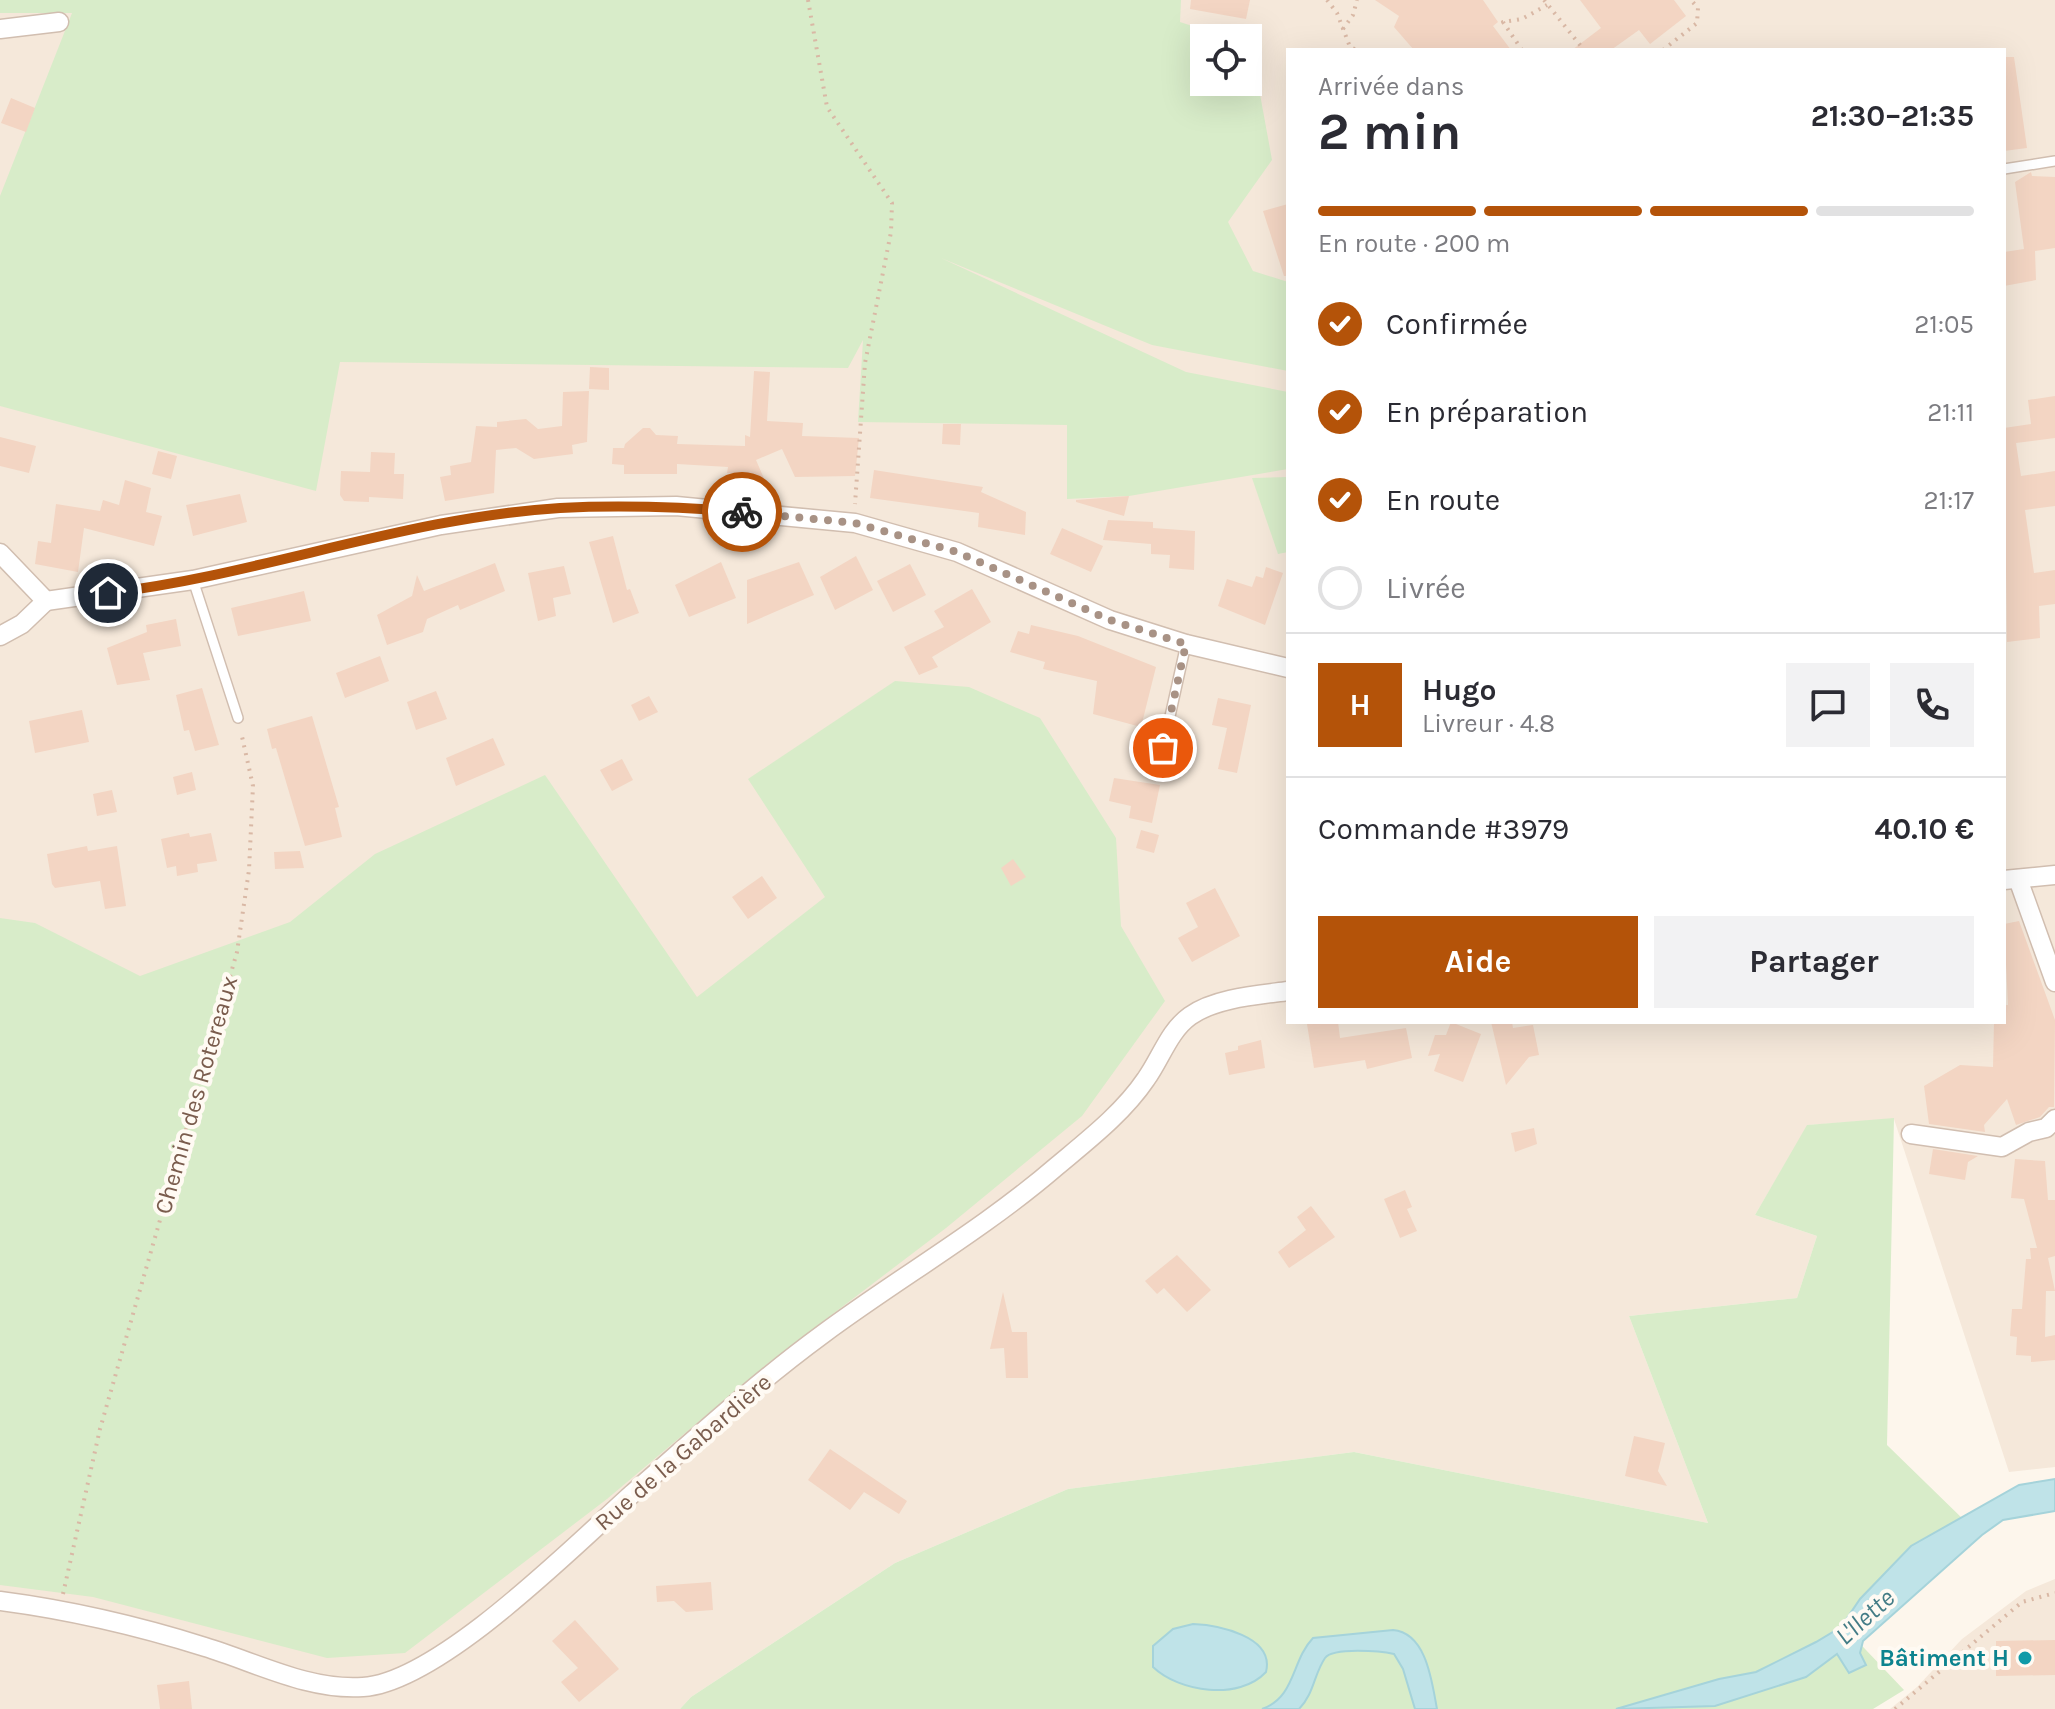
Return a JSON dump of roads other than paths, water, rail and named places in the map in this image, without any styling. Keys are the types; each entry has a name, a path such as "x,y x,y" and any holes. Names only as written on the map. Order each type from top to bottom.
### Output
{"street":[{"path":"0,29 59,22"},
{"path":"0,636 22,624 46,601 193,580 441,525 558,508 676,506 855,523 957,552 1110,620 1186,644 1286,668"},
{"path":"0,553 46,601"},
{"path":"2055,875 2011,880 2055,982"},
{"name":"Rue de la Gabardière","path":"0,1601 60,1609 204,1646 325,1684 361,1687 403,1678 449,1650 516,1597 677,1455 821,1335 1036,1185 1129,1100 1179,1026 1190,1015 1228,1002 1286,991"},
{"path":"1911,1134 2002,1147 2029,1132 2046,1128 2055,1119"}],"lane":[{"path":"2006,169 2055,161"},
{"path":"193,580 238,718"},
{"path":"1163,748 1186,644"}],"water":[{"name":"L'Ilette","path":"2055,1479 2055,1511 2003,1520 1982,1535 1863,1641 1860,1653 1866,1665 1849,1673 1837,1654 1806,1677 1715,1706 1616,1709 1719,1679 1756,1672 1816,1642 1841,1627 1860,1599 1911,1546 2019,1485"},
{"path":"1193,1624 1229,1630 1253,1641 1262,1649 1266,1672 1241,1687 1225,1690 1193,1687 1164,1676 1153,1667 1153,1646 1173,1629"},
{"path":"1393,1630 1404,1633 1421,1649 1430,1673 1437,1709 1415,1709 1403,1669 1394,1654 1358,1651 1337,1652 1325,1658 1308,1697 1299,1709 1262,1709 1281,1696 1313,1638"}],"place":[{"name":"Bâtiment H","path":"2025,1658"}]}
